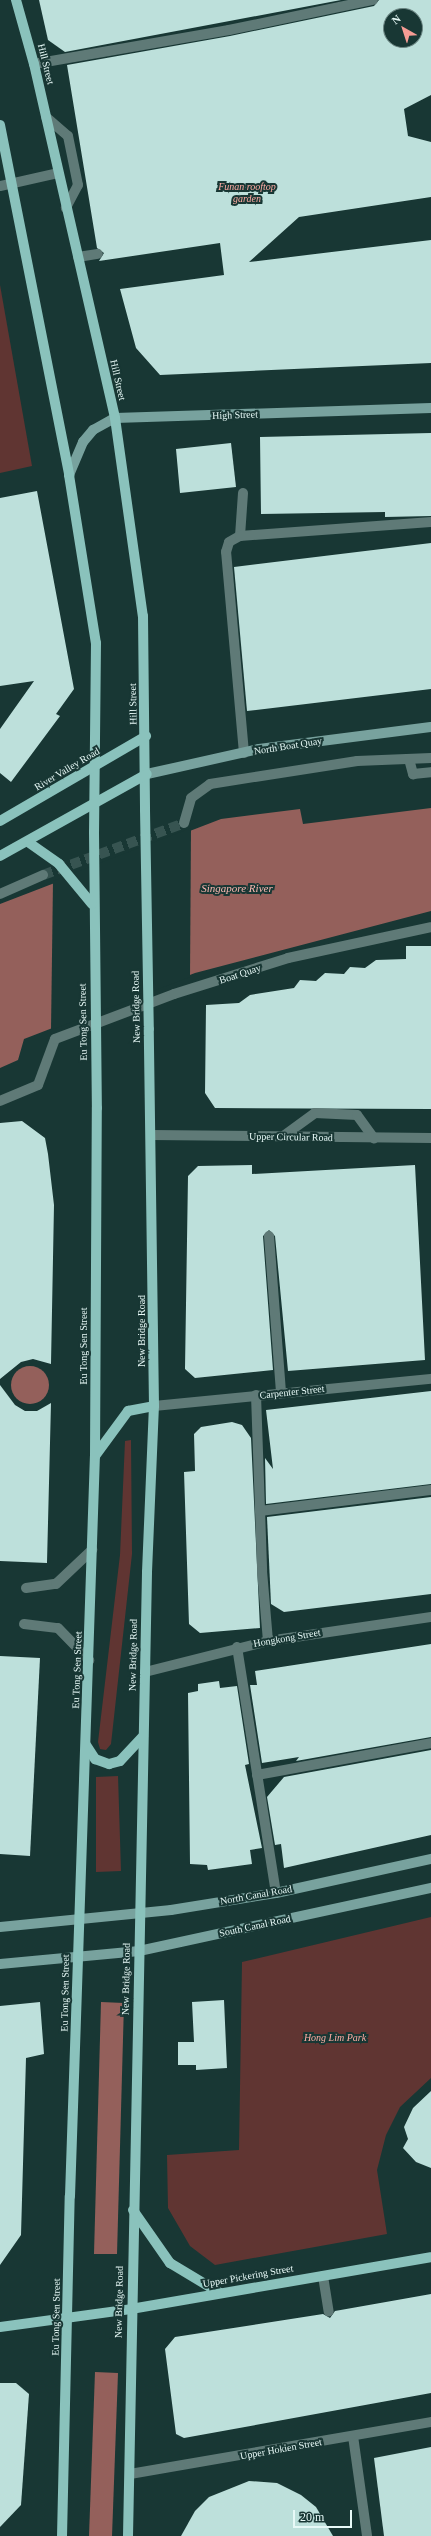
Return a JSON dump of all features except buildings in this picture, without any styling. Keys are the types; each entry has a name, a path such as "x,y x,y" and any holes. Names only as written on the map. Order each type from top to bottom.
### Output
{"main road":[{"name":"Hill Street","path":"16,0 34,64 115,418 143,616 147,774"},
{"path":"0,125 69,475 96,643 96,804"},
{"name":"River Valley Road","path":"0,822 146,736"},
{"path":"0,856 28,842 147,774"},
{"name":"New Bridge Road","path":"128,2536 130,2474 130,2309 143,1736 154,1406 145,810 147,774"},
{"name":"Eu Tong Sen Street","path":"62,2536 79,1919 95,1456 97,1108 92,904 96,804"},
{"path":"28,842 60,864 92,904"},
{"path":"95,1456 128,1411 154,1406"},
{"path":"86,1745 95,1759 109,1764 120,1761 143,1736"},
{"path":"133,2210 170,2263 220,2293"},
{"name":"Upper Pickering Street","path":"0,2327 130,2309 431,2257"}],"street":[{"path":"34,64 229,30 373,0"},
{"path":"46,117 68,136 78,186 66,208"},
{"path":"0,186 58,173"},
{"path":"78,257 98,254"},
{"name":"High Street","path":"69,475 83,442 93,430 115,418 431,408"},
{"path":"240,536 243,493"},
{"path":"244,753 226,552 229,542 240,536 431,522"},
{"name":"North Boat Quay","path":"147,774 244,753 431,727"},
{"path":"184,823 191,798 210,784 358,761 431,758"},
{"path":"409,759 413,774 431,772"},
{"path":"0,894 43,875"},
{"name":"Boat Quay","path":"0,1101 38,1085 55,1039 174,994 288,958 431,927"},
{"path":"282,1137 315,1113 357,1115 374,1138"},
{"name":"Upper Circular Road","path":"151,1135 431,1138"},
{"path":"269,1236 281,1393"},
{"name":"Carpenter Street","path":"154,1406 431,1379"},
{"path":"256,1395 260,1511 268,1641"},
{"path":"260,1511 431,1490"},
{"path":"26,1588 56,1584 92,1550"},
{"name":"Hongkong Street","path":"145,1672 237,1647 268,1641 431,1617"},
{"path":"24,1624 58,1628 89,1660"},
{"path":"237,1647 276,1892"},
{"path":"257,1775 431,1743"},
{"name":"North Canal Road","path":"0,1927 139,1915 276,1892 431,1859"},
{"name":"South Canal Road","path":"0,1964 139,1951 431,1888"},
{"path":"323,2276 329,2312"},
{"name":"Upper Hokien Street","path":"130,2474 431,2422"},
{"path":"352,2436 367,2536"}],"green space":[{"path":"0,285 32,466 0,473"},
{"path":"131,1440 132,1554 111,1744 106,1750 100,1749 98,1742 120,1555 125,1441"},
{"path":"118,1776 121,1871 96,1872 96,1777"},
{"name":"Hong Lim Park","path":"431,1917 431,2078 400,2107 386,2135 377,2170 387,2234 215,2265 190,2246 168,2208 167,2155 239,2150 242,1962"}],"water":[{"name":"Singapore River","path":"431,808 431,911 195,973 24,1039 18,1060 0,1068 0,904 221,819 300,809 303,824"},
{"path":"26,1366 34,1366 44,1371 48,1378 48,1392 44,1399 34,1404 26,1404 16,1399 14,1396 11,1389 11,1381 16,1371 19,1369"},
{"path":"101,2002 124,2003 117,2254 94,2254"},
{"path":"95,2372 118,2373 112,2536 89,2536"}],"pier":[{"path":"191,828 190,977 51,1030 53,881"}],"tunnel":[{"path":"43,875 184,823"}],"park label":[{"name":"Funan rooftop garden","path":"247,192"}]}
